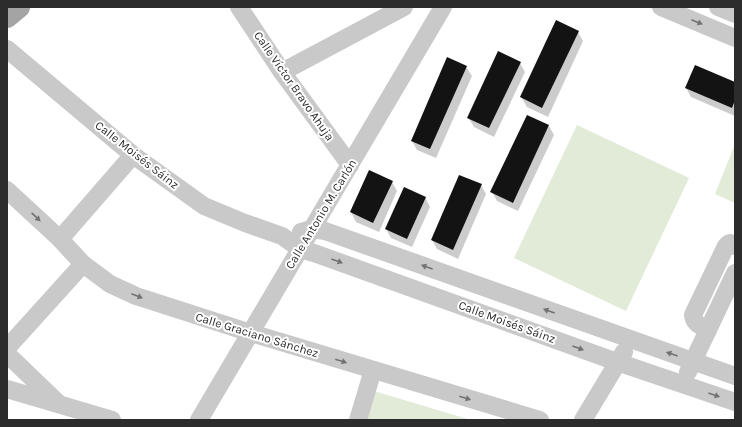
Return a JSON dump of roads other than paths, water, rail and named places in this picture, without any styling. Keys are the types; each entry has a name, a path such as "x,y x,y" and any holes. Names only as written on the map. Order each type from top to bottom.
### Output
{"main road":[{"path":"7,17 19,7"}],"street":[{"name":"Calle Víctor Bravo Ahuja","path":"239,7 282,72 350,165"},
{"path":"282,72 404,7"},
{"name":"Calle Antonio M. Carlón","path":"200,420 443,7"},
{"path":"661,7 735,38"},
{"path":"718,7 735,14"},
{"name":"Calle Moisés Sáinz","path":"7,49 133,155 204,206 282,236 300,249 617,362 735,402"},
{"path":"60,239 133,155"},
{"name":"Calle Graciano Sánchez","path":"8,193 60,239 83,264 110,284 136,296 251,333 540,420"},
{"name":"Calle Moisés Sáinz","path":"282,236 312,229 325,231 735,376"},
{"path":"708,330 696,323 693,315 726,246 730,243 735,246"},
{"path":"7,348 83,264"},
{"path":"683,384 735,273"},
{"path":"583,420 617,362 632,340"},
{"path":"7,354 60,405"},
{"path":"358,420 373,370"},
{"path":"7,389 112,420"}]}
